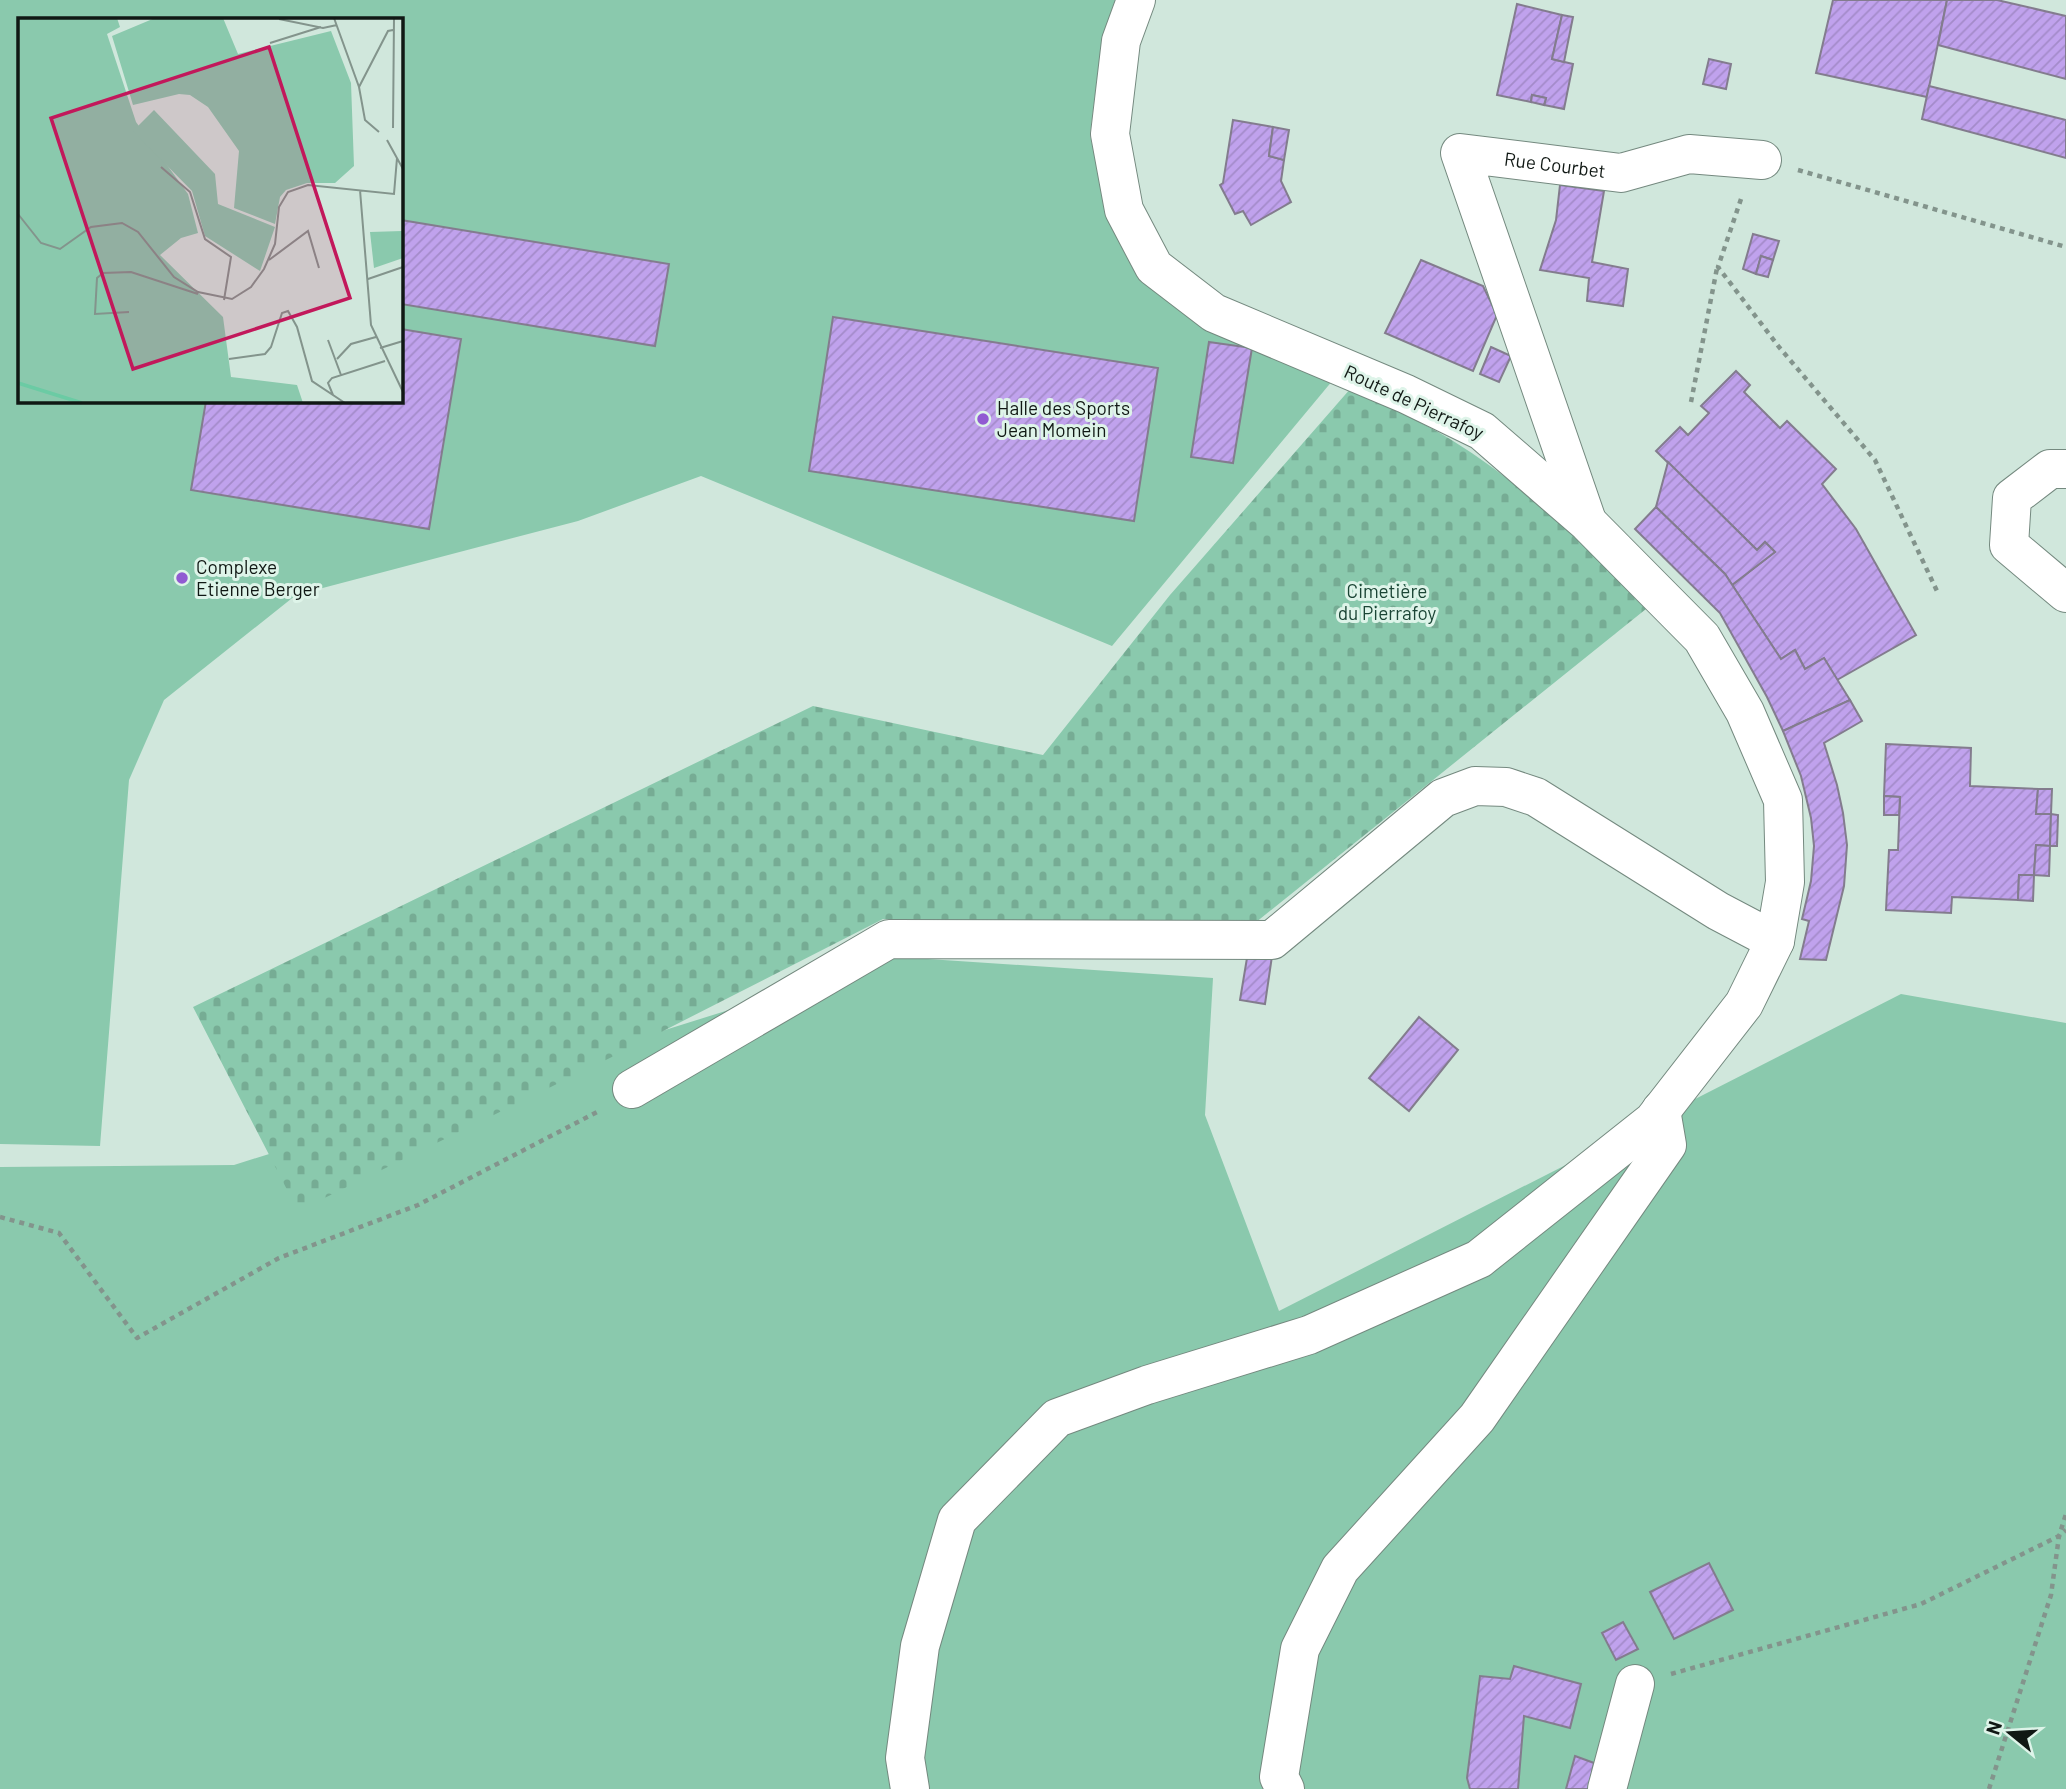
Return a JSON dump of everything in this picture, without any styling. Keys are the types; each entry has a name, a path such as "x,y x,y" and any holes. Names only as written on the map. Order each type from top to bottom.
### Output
{"street":[{"name":"Route de Pierrafoy","path":"911,1789 905,1758 920,1646 957,1520 1057,1418 1146,1385 1309,1335 1479,1259 1653,1121 1744,1004 1775,941 1785,881 1783,800 1745,712 1702,638 1588,523 1482,430 1406,394 1214,313 1154,267 1124,209 1110,134 1121,41 1136,0"},
{"name":"Rue Courbet","path":"1588,523 1460,153 1620,173 1689,154 1762,160"},
{"path":"2066,469 2050,469 2012,498 2008,545 2066,593"},
{"path":"632,1089 889,939 1272,940 1443,798 1475,786 1506,787 1536,797 1718,911 1775,941"},
{"path":"1285,1789 1279,1777 1300,1649 1340,1569 1478,1418 1667,1145 1661,1110"},
{"path":"1607,1789 1635,1684"}],"path":[{"path":"1691,402 1717,267 1745,186 1762,160 2066,247"},
{"path":"1717,267 1779,347 1875,460 1937,591"},
{"path":"0,1217 59,1233 137,1338 279,1258 418,1205 604,1108 632,1089"},
{"path":"1989,1789 2051,1595 2059,1536 2066,1514"},
{"path":"1635,1684 1922,1604 2059,1536 2066,1530"}],"green space":[{"name":"Complexe Etienne Berger","path":"0,0 1115,0 1102,39 1090,135 1108,216 1333,380 1112,646 701,476 578,521 296,595 164,700 129,780 100,1146 0,1144"},
{"name":"Cimetière du Pierrafoy","path":"1351,388 1417,420 1495,470 1574,536 1646,609 1250,927 883,919 620,1053 298,1211 193,1007 813,706 1043,755 1170,595"},
{"path":"898,957 1213,978 1205,1115 1279,1311 1901,994 2066,1023 2066,1789 0,1789 0,1167 234,1165"}],"building":[{"path":"1833,0 1947,0 1927,97 1816,73"},
{"path":"1947,0 1997,0 2066,16 2066,79 1938,45"},
{"path":"1517,4 1562,15 1552,59 1573,64 1564,109 1544,105 1546,98 1532,95 1531,102 1497,95"},
{"path":"1562,15 1573,17 1564,62 1552,59"},
{"path":"1709,59 1731,64 1726,89 1703,84"},
{"path":"1929,86 2066,120 2066,158 1922,119"},
{"path":"1532,95 1546,98 1544,105 1531,102"},
{"path":"1233,120 1273,127 1269,156 1284,160 1281,181 1291,202 1251,225 1243,211 1235,214 1220,185 1223,183"},
{"path":"1273,127 1289,130 1284,160 1269,156"},
{"path":"1560,185 1604,191 1592,262 1628,269 1623,306 1587,301 1589,278 1540,270 1556,220"},
{"path":"402,220 669,264 655,346 402,304"},
{"path":"1753,234 1779,241 1773,260 1761,256 1756,274 1743,269"},
{"path":"1761,256 1773,260 1768,277 1756,274"},
{"path":"1421,260 1483,286 1497,315 1473,371 1385,333"},
{"name":"Halle des Sports Jean Momein","path":"833,317 1158,368 1134,521 809,471"},
{"path":"402,329 461,339 429,529 191,490 206,402 402,402"},
{"path":"1209,342 1252,348 1233,463 1191,457"},
{"path":"1491,347 1511,356 1499,382 1480,374"},
{"path":"1736,371 1750,385 1744,392 1780,428 1787,421 1836,469 1822,484 1856,529 1916,635 1837,680 1824,658 1805,669 1795,650 1781,659 1732,585 1775,552 1765,542 1757,550 1656,451 1680,427 1688,435 1709,413 1701,406"},
{"path":"1668,462 1757,550 1765,542 1775,552 1732,585 1725,574 1656,507"},
{"path":"1656,507 1725,574 1781,659 1795,650 1805,669 1824,658 1850,700 1783,731 1720,613 1635,529"},
{"path":"1850,700 1862,721 1824,743 1843,813 1847,845 1844,886 1826,960 1800,959 1809,921 1802,919 1811,881 1814,846 1811,818 1801,776 1783,731"},
{"path":"1886,744 1971,748 1970,786 2038,789 2036,814 2051,814 2050,846 2036,845 2034,875 2019,875 2018,900 1952,897 1951,913 1886,910 1889,850 1898,850 1900,797 1884,796"},
{"path":"2038,789 2052,789 2051,814 2036,814"},
{"path":"1884,796 1900,797 1899,815 1884,815"},
{"path":"2051,814 2058,815 2057,846 2050,846"},
{"path":"2036,845 2050,846 2049,876 2034,875"},
{"path":"2019,875 2034,875 2033,901 2018,900"},
{"path":"1248,952 1272,956 1265,1004 1240,1000"},
{"path":"1419,1017 1458,1050 1409,1111 1369,1078"},
{"path":"1709,1563 1733,1610 1674,1639 1650,1592"},
{"path":"1623,1622 1638,1649 1616,1660 1602,1633"},
{"path":"1514,1666 1581,1684 1570,1728 1524,1716 1518,1789 1470,1789 1467,1778 1480,1676 1510,1679"},
{"path":"1575,1756 1594,1763 1589,1789 1566,1789"}],"place":[{"name":"Halle des Sports Jean Momein","path":"983,419"},
{"name":"Complexe Etienne Berger","path":"182,578"}]}
